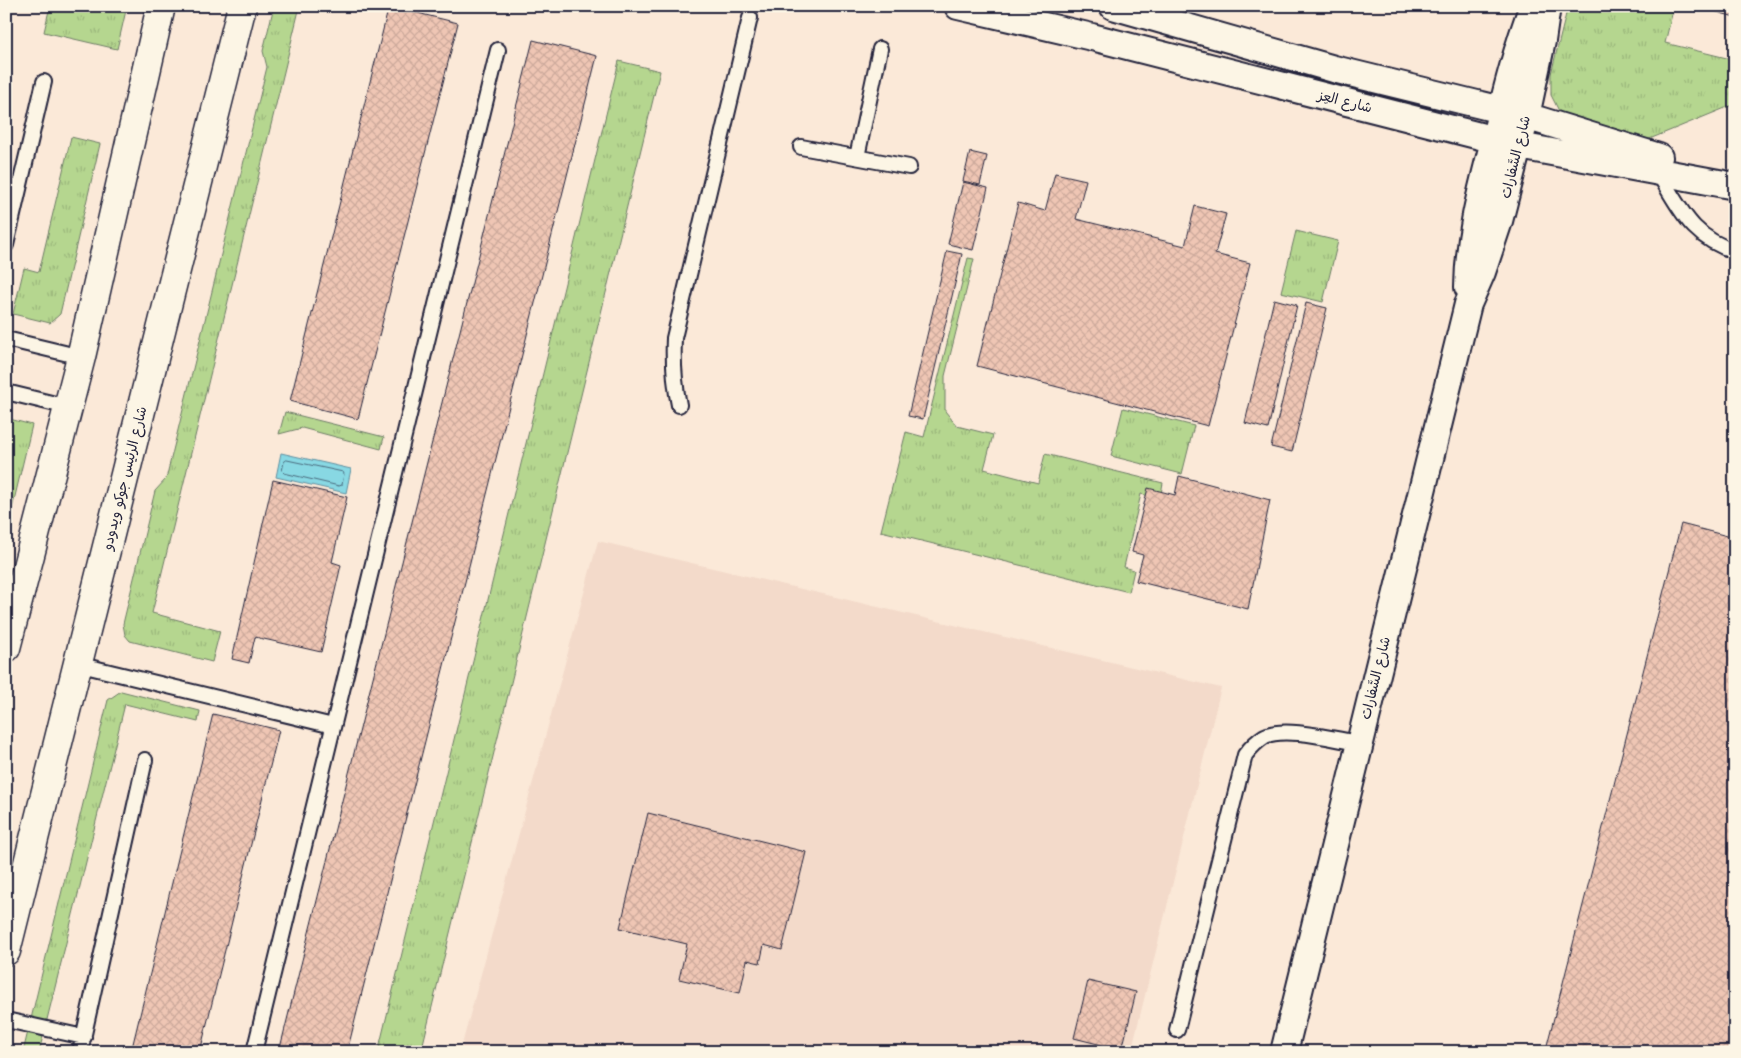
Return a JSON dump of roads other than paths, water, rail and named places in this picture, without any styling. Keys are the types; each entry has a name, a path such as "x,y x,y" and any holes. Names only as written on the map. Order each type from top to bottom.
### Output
{"street":[{"name":"شارع الرئيس جوكو ويدودو","path":"6,950 242,6"},
{"name":"شارع العِز","path":"958,6 1092,37 1506,143 1735,186"},
{"name":"شارع العِز","path":"1113,6 1334,69 1526,116 1735,181"},
{"name":"شارع السَّفارات","path":"1506,143 1500,110 1534,6"},
{"name":"شارع السَّفارات","path":"1284,1052 1468,304 1468,266 1475,215 1506,143 1526,116 1542,41 1547,6"},
{"path":"6,648 81,357 160,8"}],"lane":[{"path":"678,405 674,376 674,338 750,18"},
{"path":"857,157 880,49"},
{"path":"254,1052 498,50"},
{"path":"6,245 44,82"},
{"path":"800,147 909,167"},
{"path":"1658,172 1696,230 1707,240 1735,252"},
{"path":"6,339 81,357"},
{"path":"6,392 68,407"},
{"path":"78,664 333,726"},
{"path":"1177,1030 1245,755 1255,743 1267,735 1280,732 1359,743"},
{"path":"80,1052 145,760"},
{"path":"6,1020 84,1037"}],"water":[{"path":"281,453 351,469 346,493 276,477"}]}
